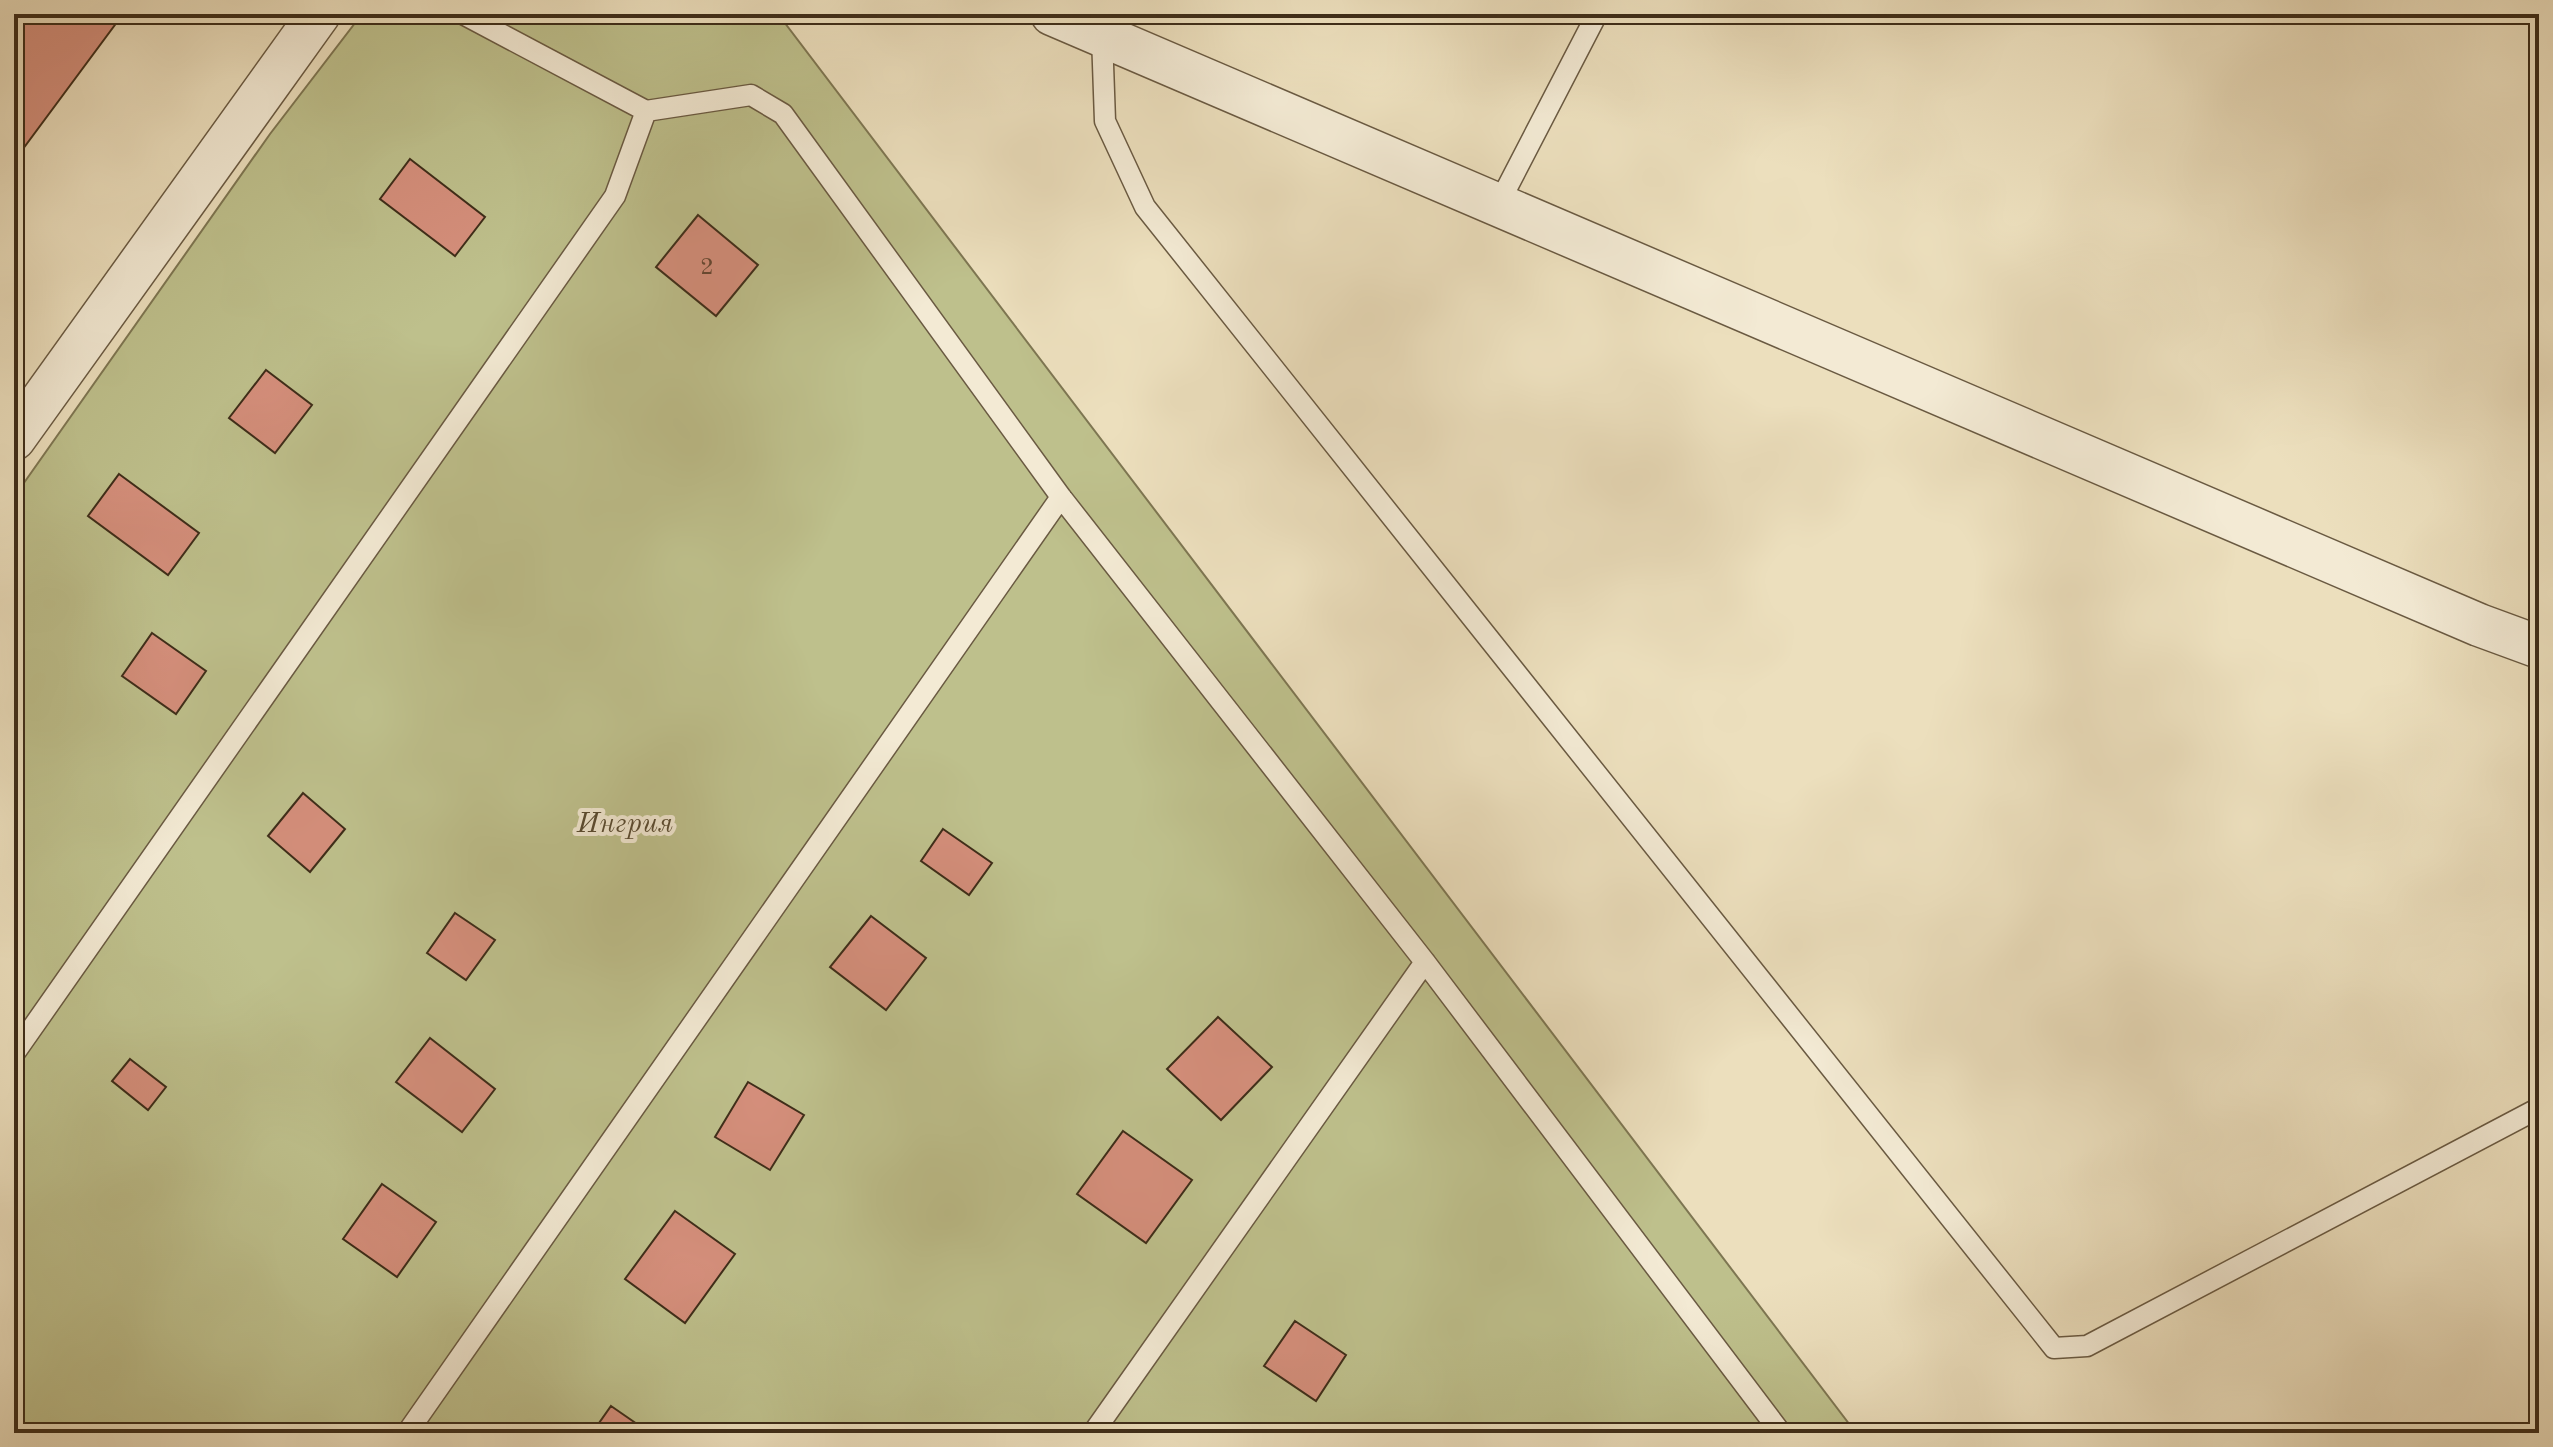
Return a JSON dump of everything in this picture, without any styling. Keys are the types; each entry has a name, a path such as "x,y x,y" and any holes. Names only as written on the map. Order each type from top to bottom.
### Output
{"street":[{"path":"14,439 319,14"},
{"path":"1052,14 2479,625 2539,647"}],"lane":[{"path":"463,14 646,111 751,95 783,114 1061,497 1425,962 1781,1433"},
{"path":"1498,205 1597,14"},
{"path":"1102,36 1105,121 1145,207 2054,1348 2087,1346 2539,1108"},
{"path":"14,1054 615,196 646,111"},
{"path":"407,1433 1061,497"},
{"path":"1093,1433 1425,962"}],"green space":[{"name":"Ингрия","path":"362,14 778,14 1856,1433 14,1433 14,497 270,134"}],"building":[{"path":"14,14 123,14 14,161"},
{"path":"410,159 485,217 455,256 380,199"},
{"path":"698,215 758,265 716,316 656,267"},
{"path":"266,370 312,405 275,453 229,418"},
{"path":"119,474 199,533 168,575 88,516"},
{"path":"152,633 206,671 176,714 122,676"},
{"path":"303,793 345,829 310,872 268,836"},
{"path":"943,829 992,863 969,895 921,861"},
{"path":"455,913 495,940 466,980 427,953"},
{"path":"871,916 926,958 886,1010 830,967"},
{"path":"1218,1017 1272,1067 1221,1120 1167,1069"},
{"path":"430,1038 495,1089 462,1132 396,1082"},
{"path":"130,1059 166,1087 148,1110 112,1081"},
{"path":"748,1082 804,1115 770,1170 715,1137"},
{"path":"1123,1131 1192,1180 1146,1243 1077,1194"},
{"path":"382,1184 436,1222 397,1277 343,1239"},
{"path":"675,1211 735,1254 685,1323 625,1279"},
{"path":"1295,1321 1346,1355 1316,1401 1264,1366"},
{"path":"611,1406 650,1433 592,1433"}]}
